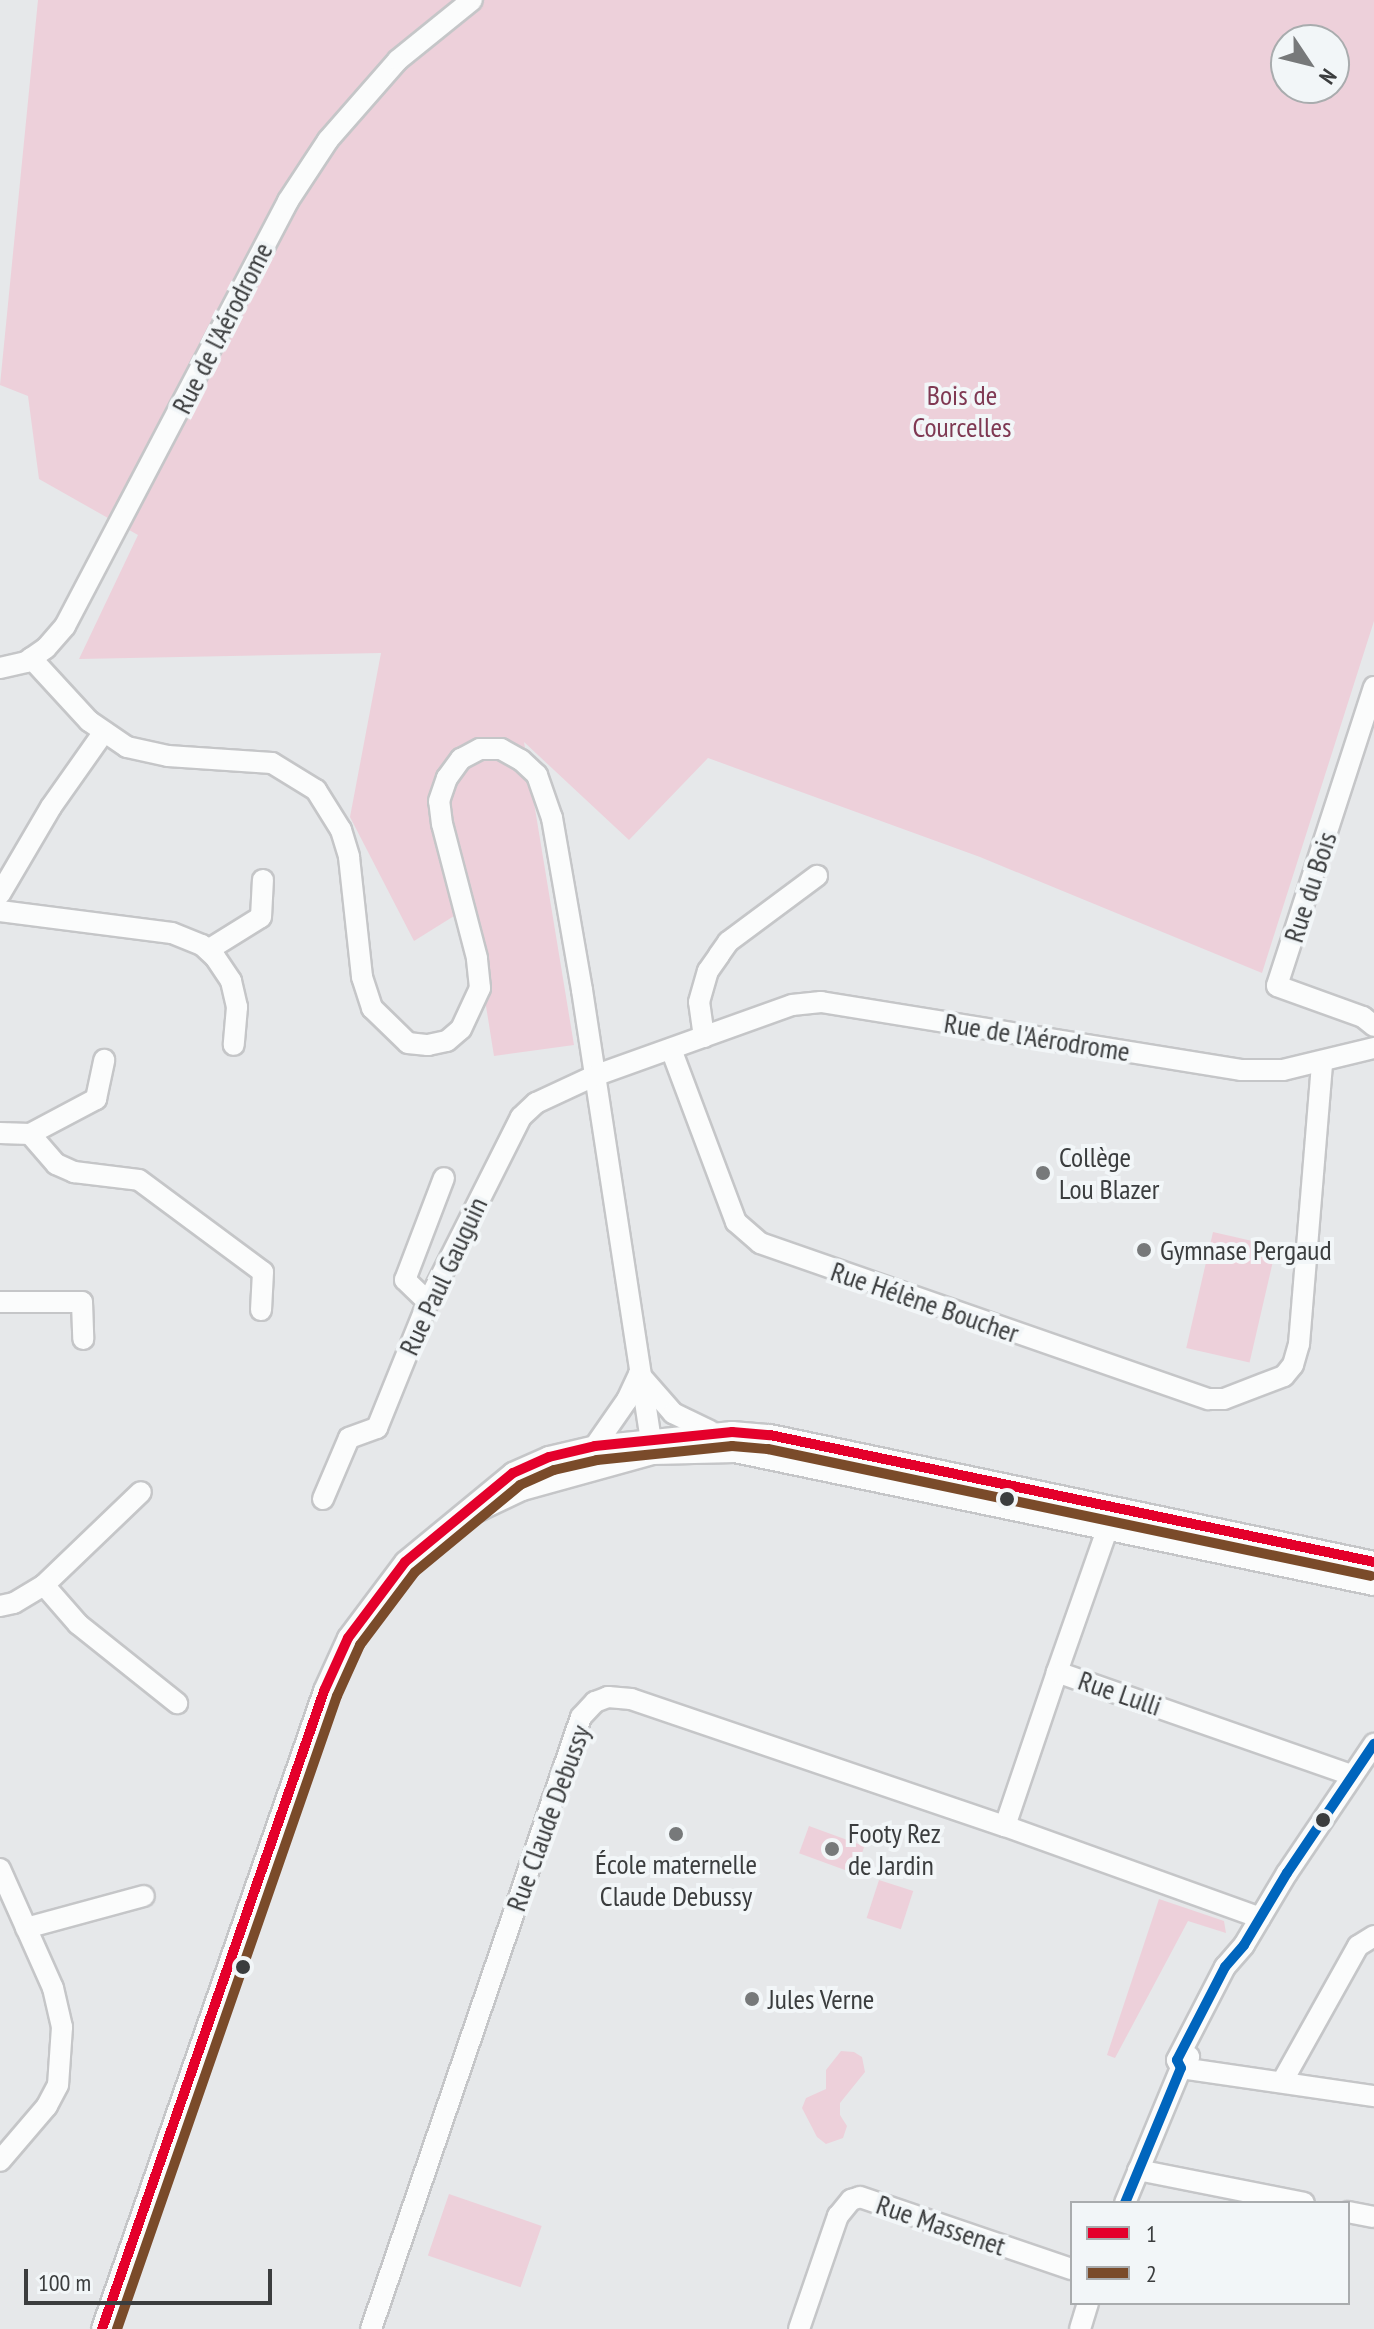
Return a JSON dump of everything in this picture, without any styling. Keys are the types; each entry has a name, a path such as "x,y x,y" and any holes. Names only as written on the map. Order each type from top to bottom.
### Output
{"street":[{"name":"Rue de l'Aérodrome","path":"0,668 31,658 57,637 86,592 264,246 307,170 373,86 428,34 472,0"},
{"path":"31,658 89,721 127,747 147,752 272,763 316,790 341,830 349,857 362,977 372,1008 408,1043 428,1045 447,1041 461,1029 480,988 477,958 439,801 447,778 461,759 480,749 501,749 521,760 537,775 552,818 582,990 651,1446"},
{"name":"Rue du Bois","path":"1374,687 1277,986 1363,1017 1374,1026"},
{"path":"0,894 51,807 104,732"},
{"path":"704,1037 699,1002 708,971 728,942 817,876"},
{"path":"208,950 261,917 263,880"},
{"path":"0,911 172,933 208,950 231,981 237,1007 234,1045"},
{"name":"Rue de l'Aérodrome","path":"594,1076 792,1005 821,1002 1241,1070 1283,1070 1374,1048"},
{"name":"Rue Hélène Boucher","path":"671,1049 736,1222 746,1234 775,1252 1209,1399 1224,1399 1284,1376 1293,1365 1299,1344 1322,1062"},
{"path":"0,1133 30,1134 96,1099 104,1060"},
{"name":"Rue Paul Gauguin","path":"323,1499 349,1438 377,1428 428,1302 521,1117 536,1103 594,1076"},
{"path":"30,1134 56,1164 74,1172 139,1180 263,1272 261,1310"},
{"path":"428,1302 405,1280 444,1178"},
{"path":"0,1302 82,1302 83,1339"},
{"path":"639,1374 673,1413 714,1433"},
{"path":"595,1446 627,1400 639,1374"},
{"path":"444,1527 522,1490 651,1446 714,1433 770,1435 1374,1562"},
{"path":"102,2329 324,1691 348,1638 405,1562 513,1473 549,1457 595,1446 735,1452 1374,1585"},
{"path":"0,1606 14,1603 44,1585 141,1492"},
{"path":"1057,1672 1107,1530"},
{"path":"44,1585 78,1624 177,1703"},
{"name":"Rue Lulli","path":"997,1824 1057,1672 1351,1775"},
{"name":"Rue Claude Debussy","path":"371,2329 581,1717 595,1702 608,1697 631,1699 1260,1918"},
{"path":"1126,2201 1181,2068 1195,2049 1236,1974 1244,1945 1351,1775 1374,1744"},
{"path":"0,1869 53,1988 62,2027 58,2085 47,2106 0,2161"},
{"path":"26,1928 144,1896"},
{"path":"1282,2082 1358,1946 1374,1936"},
{"path":"1181,2068 1374,2096"},
{"path":"1138,2170 1294,2201"},
{"name":"Rue Massenet","path":"799,2329 838,2216 851,2200 860,2197 1070,2268"},
{"path":"1350,2212 1374,2217"},
{"path":"1080,2329 1087,2305"}],"green space":[{"name":"Bois de Courcelles","path":"38,0 1374,0 1374,621 1262,973 980,857 708,758 629,840 524,742 574,1045 494,1056 470,906 414,941 350,817 381,653 79,659 138,535 39,479 28,396 0,385"},
{"path":"1213,1232 1276,1247 1250,1363 1186,1348"},
{"name":"Footy Rez de Jardin","path":"809,1826 864,1846 855,1873 799,1853"},
{"path":"879,1880 913,1891 901,1929 867,1918"},
{"path":"1159,1899 1224,1921 1226,1933 1188,1921 1115,2058 1107,2055"},
{"path":"841,2051 854,2052 862,2057 865,2072 840,2103 840,2115 847,2126 843,2138 826,2144 817,2137 802,2108 806,2098 826,2089 826,2070"},
{"path":"449,2194 542,2226 520,2287 428,2255"}],"transit line":[{"name":"1","path":"102,2329 324,1691 348,1638 405,1562 513,1473 549,1457 595,1446 732,1432 770,1435 1374,1562"},
{"name":"2","path":"117,2329 337,1696 360,1645 415,1572 520,1485 554,1470 597,1460 732,1446 768,1449 1371,1576"},
{"path":"1126,2201 1181,2068 1177,2060 1225,1967 1244,1945 1287,1873 1374,1744"}],"place":[{"name":"Collège Lou Blazer","path":"1043,1173"},
{"name":"Gymnase Pergaud","path":"1144,1250"},
{"name":"École maternelle Claude Debussy","path":"676,1834"},
{"name":"Footy Rez de Jardin","path":"832,1849"},
{"name":"Jules Verne","path":"752,1999"}]}
